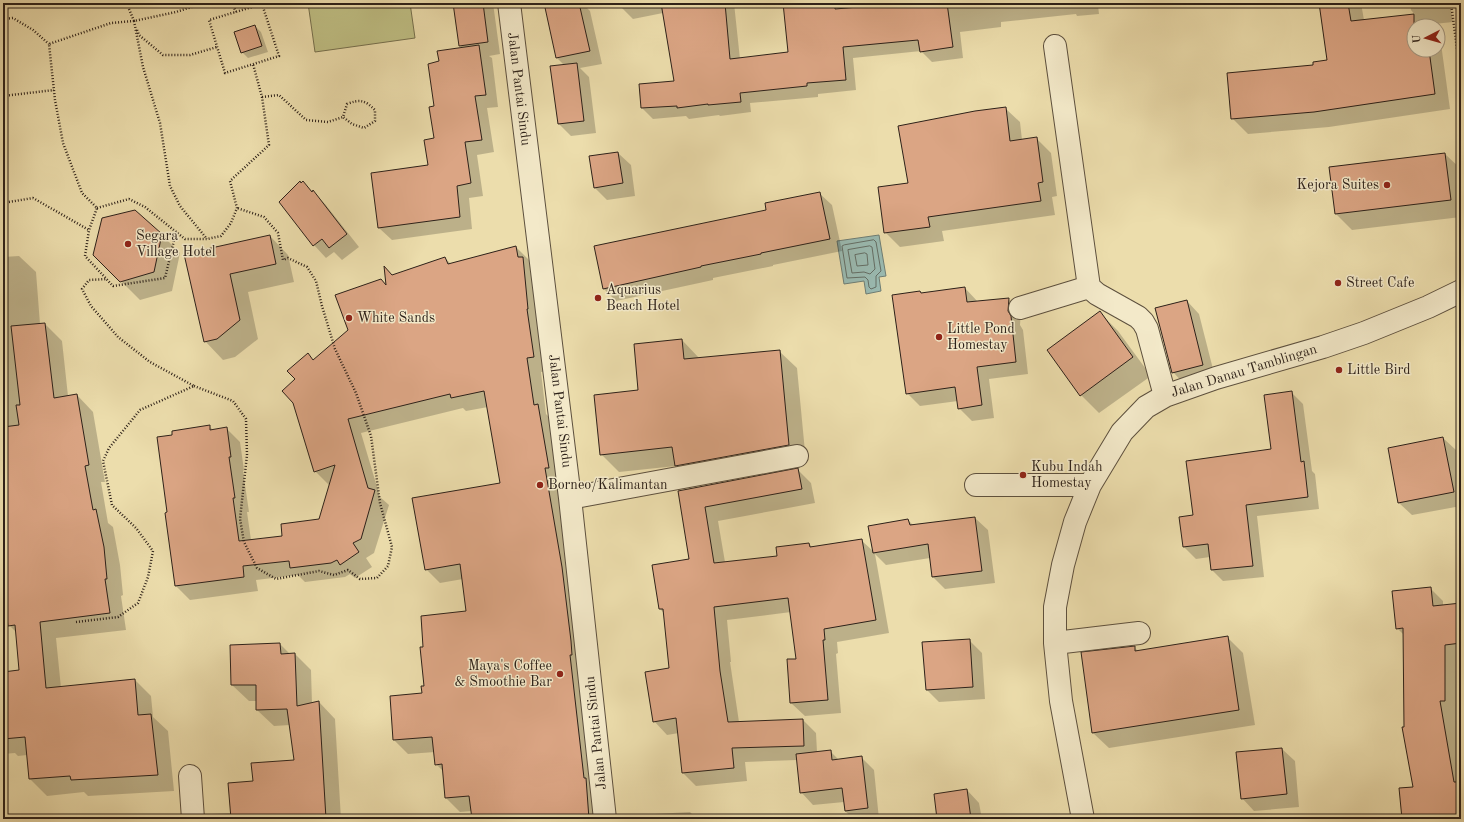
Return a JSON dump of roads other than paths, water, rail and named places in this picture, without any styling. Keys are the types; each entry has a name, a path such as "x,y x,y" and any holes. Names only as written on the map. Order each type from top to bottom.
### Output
{"street":[{"name":"Jalan Pantai Sindu","path":"508,3 570,498 605,819"},
{"path":"1055,46 1089,287 1097,294 1138,317 1143,322 1147,329 1165,396"},
{"path":"1020,308 1089,287"},
{"name":"Jalan Danau Tamblingan","path":"1083,819 1061,701 1055,643 1055,607 1063,565 1075,522 1090,485 1122,432 1146,407 1165,396 1216,378 1323,347 1364,333 1428,307 1461,291"},
{"path":"570,498 797,456"},
{"path":"976,485 1090,485"},
{"path":"1055,643 1139,633"},
{"path":"190,776 193,819"}],"water":[{"path":"879,235 886,276 879,277 881,291 866,294 864,281 844,284 837,241"}],"place":[{"name":"Kejora Suites","path":"1387,185"},
{"name":"Segara Village Hotel","path":"128,244"},
{"name":"Street Cafe","path":"1338,283"},
{"name":"Aquarius Beach Hotel","path":"598,298"},
{"name":"White Sands","path":"349,318"},
{"name":"Little Pond Homestay","path":"939,337"},
{"name":"Little Bird","path":"1339,370"},
{"name":"Kubu Indah Homestay","path":"1023,475"},
{"name":"Borneo/Kalimantan","path":"540,485"},
{"name":"Maya's Coffee & Smoothie Bar","path":"560,674"}]}
